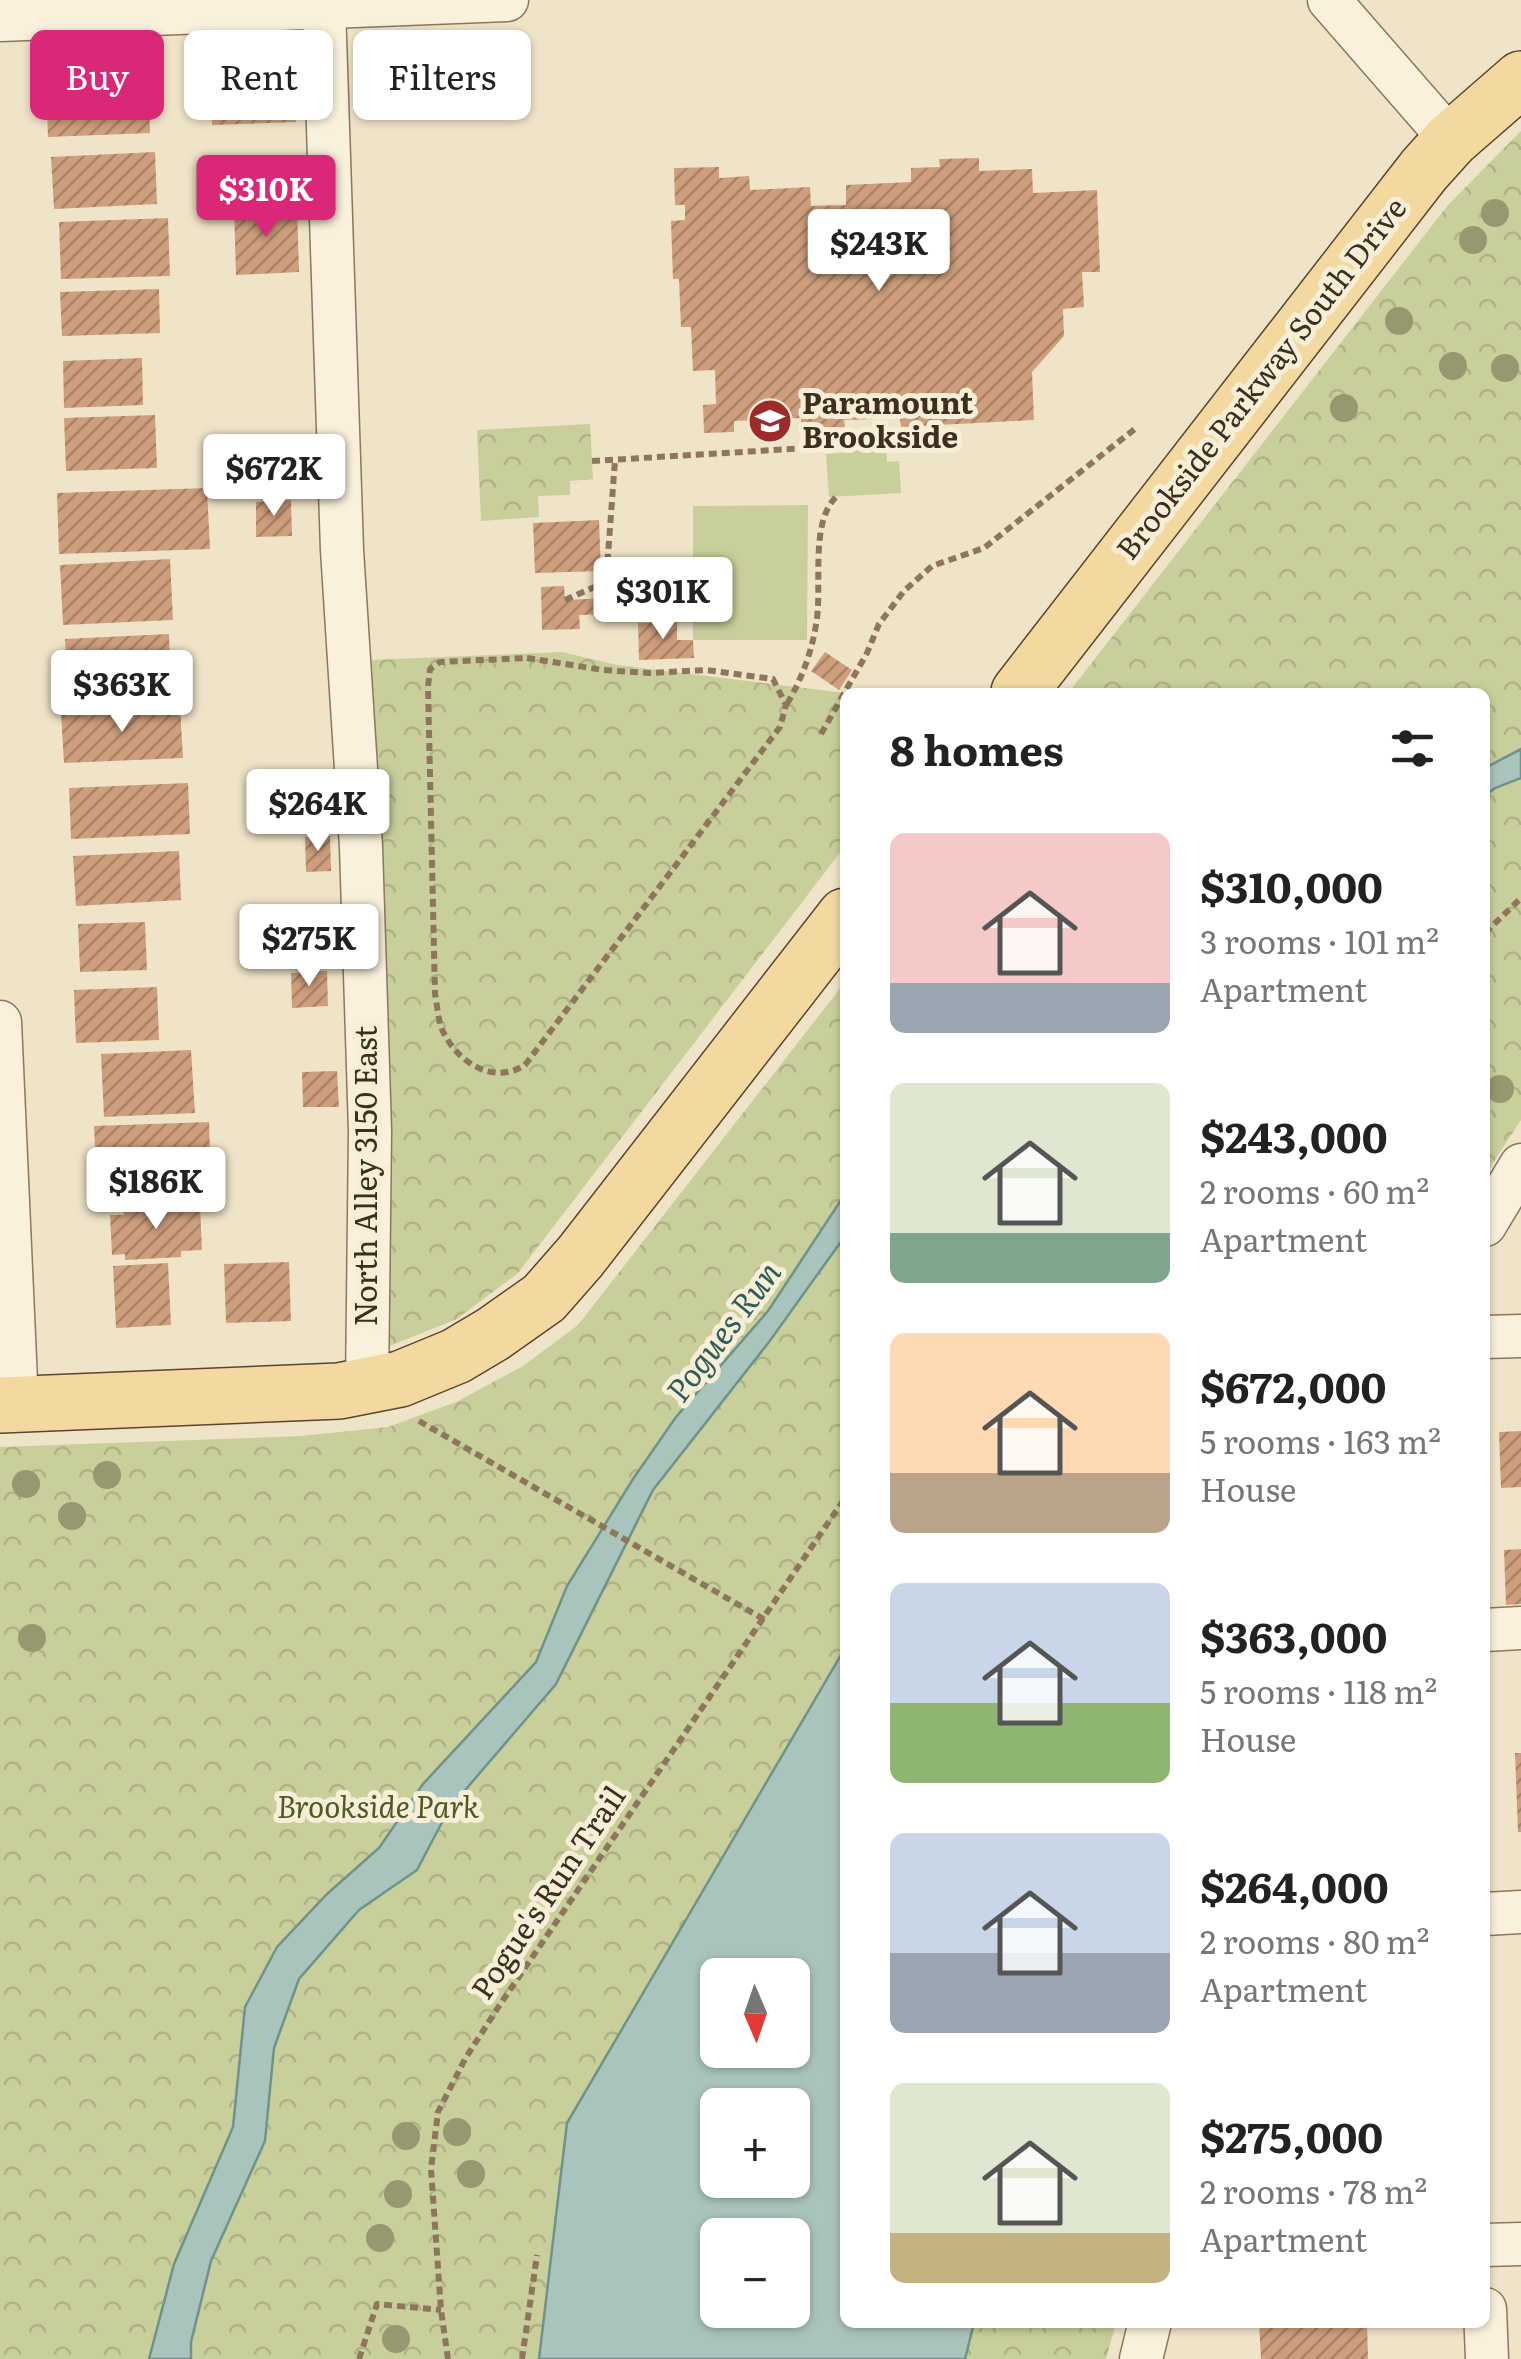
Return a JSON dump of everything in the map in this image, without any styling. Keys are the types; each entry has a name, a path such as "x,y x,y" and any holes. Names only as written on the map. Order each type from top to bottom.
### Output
{"main road":[{"name":"Brookside Parkway South Drive","path":"1021,688 1424,170 1451,140 1521,79"},
{"path":"8,1404 362,1387 400,1379 456,1356 544,1298 592,1242 840,922"}],"street":[{"path":"0,20 507,0"},
{"path":"1329,0 1451,140"},
{"name":"North Alley 3150 East","path":"308,5 360,848 370,1131 362,1387"},
{"path":"0,1022 8,1404"},
{"path":"1490,1216 1521,1165"},
{"path":"1490,1337 1521,1336"},
{"path":"1490,1630 1521,1628"},
{"path":"1490,1914 1521,1912"},
{"path":"1490,2245 1521,2244"},
{"path":"1141,2359 1149,2328"},
{"path":"1486,2328 1487,2359"}],"path":[{"path":"592,461 842,449 841,440 906,436 906,427"},
{"path":"847,688 879,624 904,591 932,566 984,548 1136,428"},
{"path":"564,600 606,582 615,460"},
{"path":"786,705 772,679 745,673 603,670 527,658 440,662 430,669 436,994 442,1028 467,1061 493,1074 528,1068 780,727 786,705 805,673 817,623 820,526 836,497"},
{"path":"821,734 840,701"},
{"path":"1490,928 1521,898"},
{"path":"362,1387 764,1620"},
{"name":"Pogue's Run Trail","path":"448,2359 431,2169 438,2112 465,2059 499,2006 840,1506"},
{"path":"522,2359 538,2255"},
{"path":"359,2359 377,2304 441,2310"}],"green space":[{"path":"1521,131 1521,1120 1490,1167 1490,688 1072,688 1448,205"},
{"path":"590,424 593,479 570,481 570,495 538,496 539,517 481,521 477,430"},
{"path":"886,443 887,462 899,461 901,493 829,497 826,454 850,452 850,445"},
{"path":"808,505 807,640 693,640 693,506"},
{"path":"562,652 617,665 840,692 840,853 518,1273 457,1319 382,1349 391,1224 370,660"},
{"name":"Brookside Park","path":"840,988 840,2328 1115,2328 1106,2359 0,2359 0,1447 301,1436 388,1427 456,1402 523,1366 578,1325"}],"water":[{"path":"1521,749 1521,778 1490,792 1490,765"},
{"path":"840,1202 840,1243 769,1342 653,1490 556,1684 449,1809 417,1870 359,1910 299,1979 274,2048 265,2141 211,2261 191,2342 191,2359 149,2359 174,2264 233,2127 245,2007 277,1947 327,1894 379,1848 423,1784 536,1662 567,1586 633,1479 676,1417 768,1311"},
{"path":"840,1657 840,2328 973,2328 965,2359 539,2359 567,2123"}],"building":[{"path":"47,120 150,120 150,133 48,137"},
{"path":"212,120 296,120 296,122 212,125"},
{"path":"155,152 157,204 54,209 51,157"},
{"path":"283,157 285,193 249,193 248,158"},
{"name":"Paramount Brookside","path":"979,158 979,171 1032,169 1033,193 1097,190 1100,272 1082,272 1084,307 1063,309 1064,336 1032,372 1034,420 901,427 900,418 844,420 845,427 801,429 801,418 734,421 734,432 704,433 703,405 716,404 715,370 693,371 691,327 681,327 679,279 673,279 671,221 685,220 685,205 675,205 674,168 719,167 719,178 749,176 750,190 810,187 811,206 846,205 846,185 911,182 911,168 940,167 939,159"},
{"path":"297,206 299,272 236,275 234,208"},
{"path":"168,218 170,276 61,279 59,222"},
{"path":"159,289 160,333 62,336 60,292"},
{"path":"142,358 143,405 64,408 63,361"},
{"path":"155,415 157,468 66,471 64,418"},
{"path":"207,488 210,549 59,554 57,493"},
{"path":"291,500 292,536 256,537 256,502"},
{"path":"599,520 601,571 535,573 533,523"},
{"path":"170,559 173,620 63,625 60,565"},
{"path":"564,586 565,600 610,598 611,614 579,615 580,629 542,630 541,587"},
{"path":"677,621 677,640 693,640 694,658 639,660 638,623"},
{"path":"169,634 171,690 68,695 65,639"},
{"path":"825,652 852,670 839,690 811,671"},
{"path":"180,707 183,758 64,763 61,713"},
{"path":"188,783 190,834 71,839 69,788"},
{"path":"330,836 331,871 306,872 305,837"},
{"path":"179,851 181,900 76,906 73,856"},
{"path":"145,922 147,970 80,972 78,924"},
{"path":"327,971 328,1006 292,1008 291,973"},
{"path":"157,987 159,1040 76,1043 74,990"},
{"path":"191,1050 195,1113 104,1117 101,1054"},
{"path":"337,1071 339,1107 303,1107 302,1072"},
{"path":"209,1122 211,1184 97,1188 94,1126"},
{"path":"200,1206 202,1250 181,1251 181,1257 125,1260 125,1254 112,1255 110,1215 124,1215 123,1208"},
{"path":"289,1262 291,1321 226,1323 224,1264"},
{"path":"168,1263 171,1325 116,1328 113,1266"},
{"path":"1521,1431 1521,1487 1501,1488 1499,1432"},
{"path":"1521,1549 1521,1604 1506,1605 1504,1550"},
{"path":"1515,1753 1521,1753 1521,1832 1518,1832"},
{"path":"1259,2328 1367,2328 1368,2359 1261,2359"}],"place":[{"name":"Paramount Brookside","path":"770,421"}],"water label":[{"name":"Pogues Run","path":"724,1332"}]}
